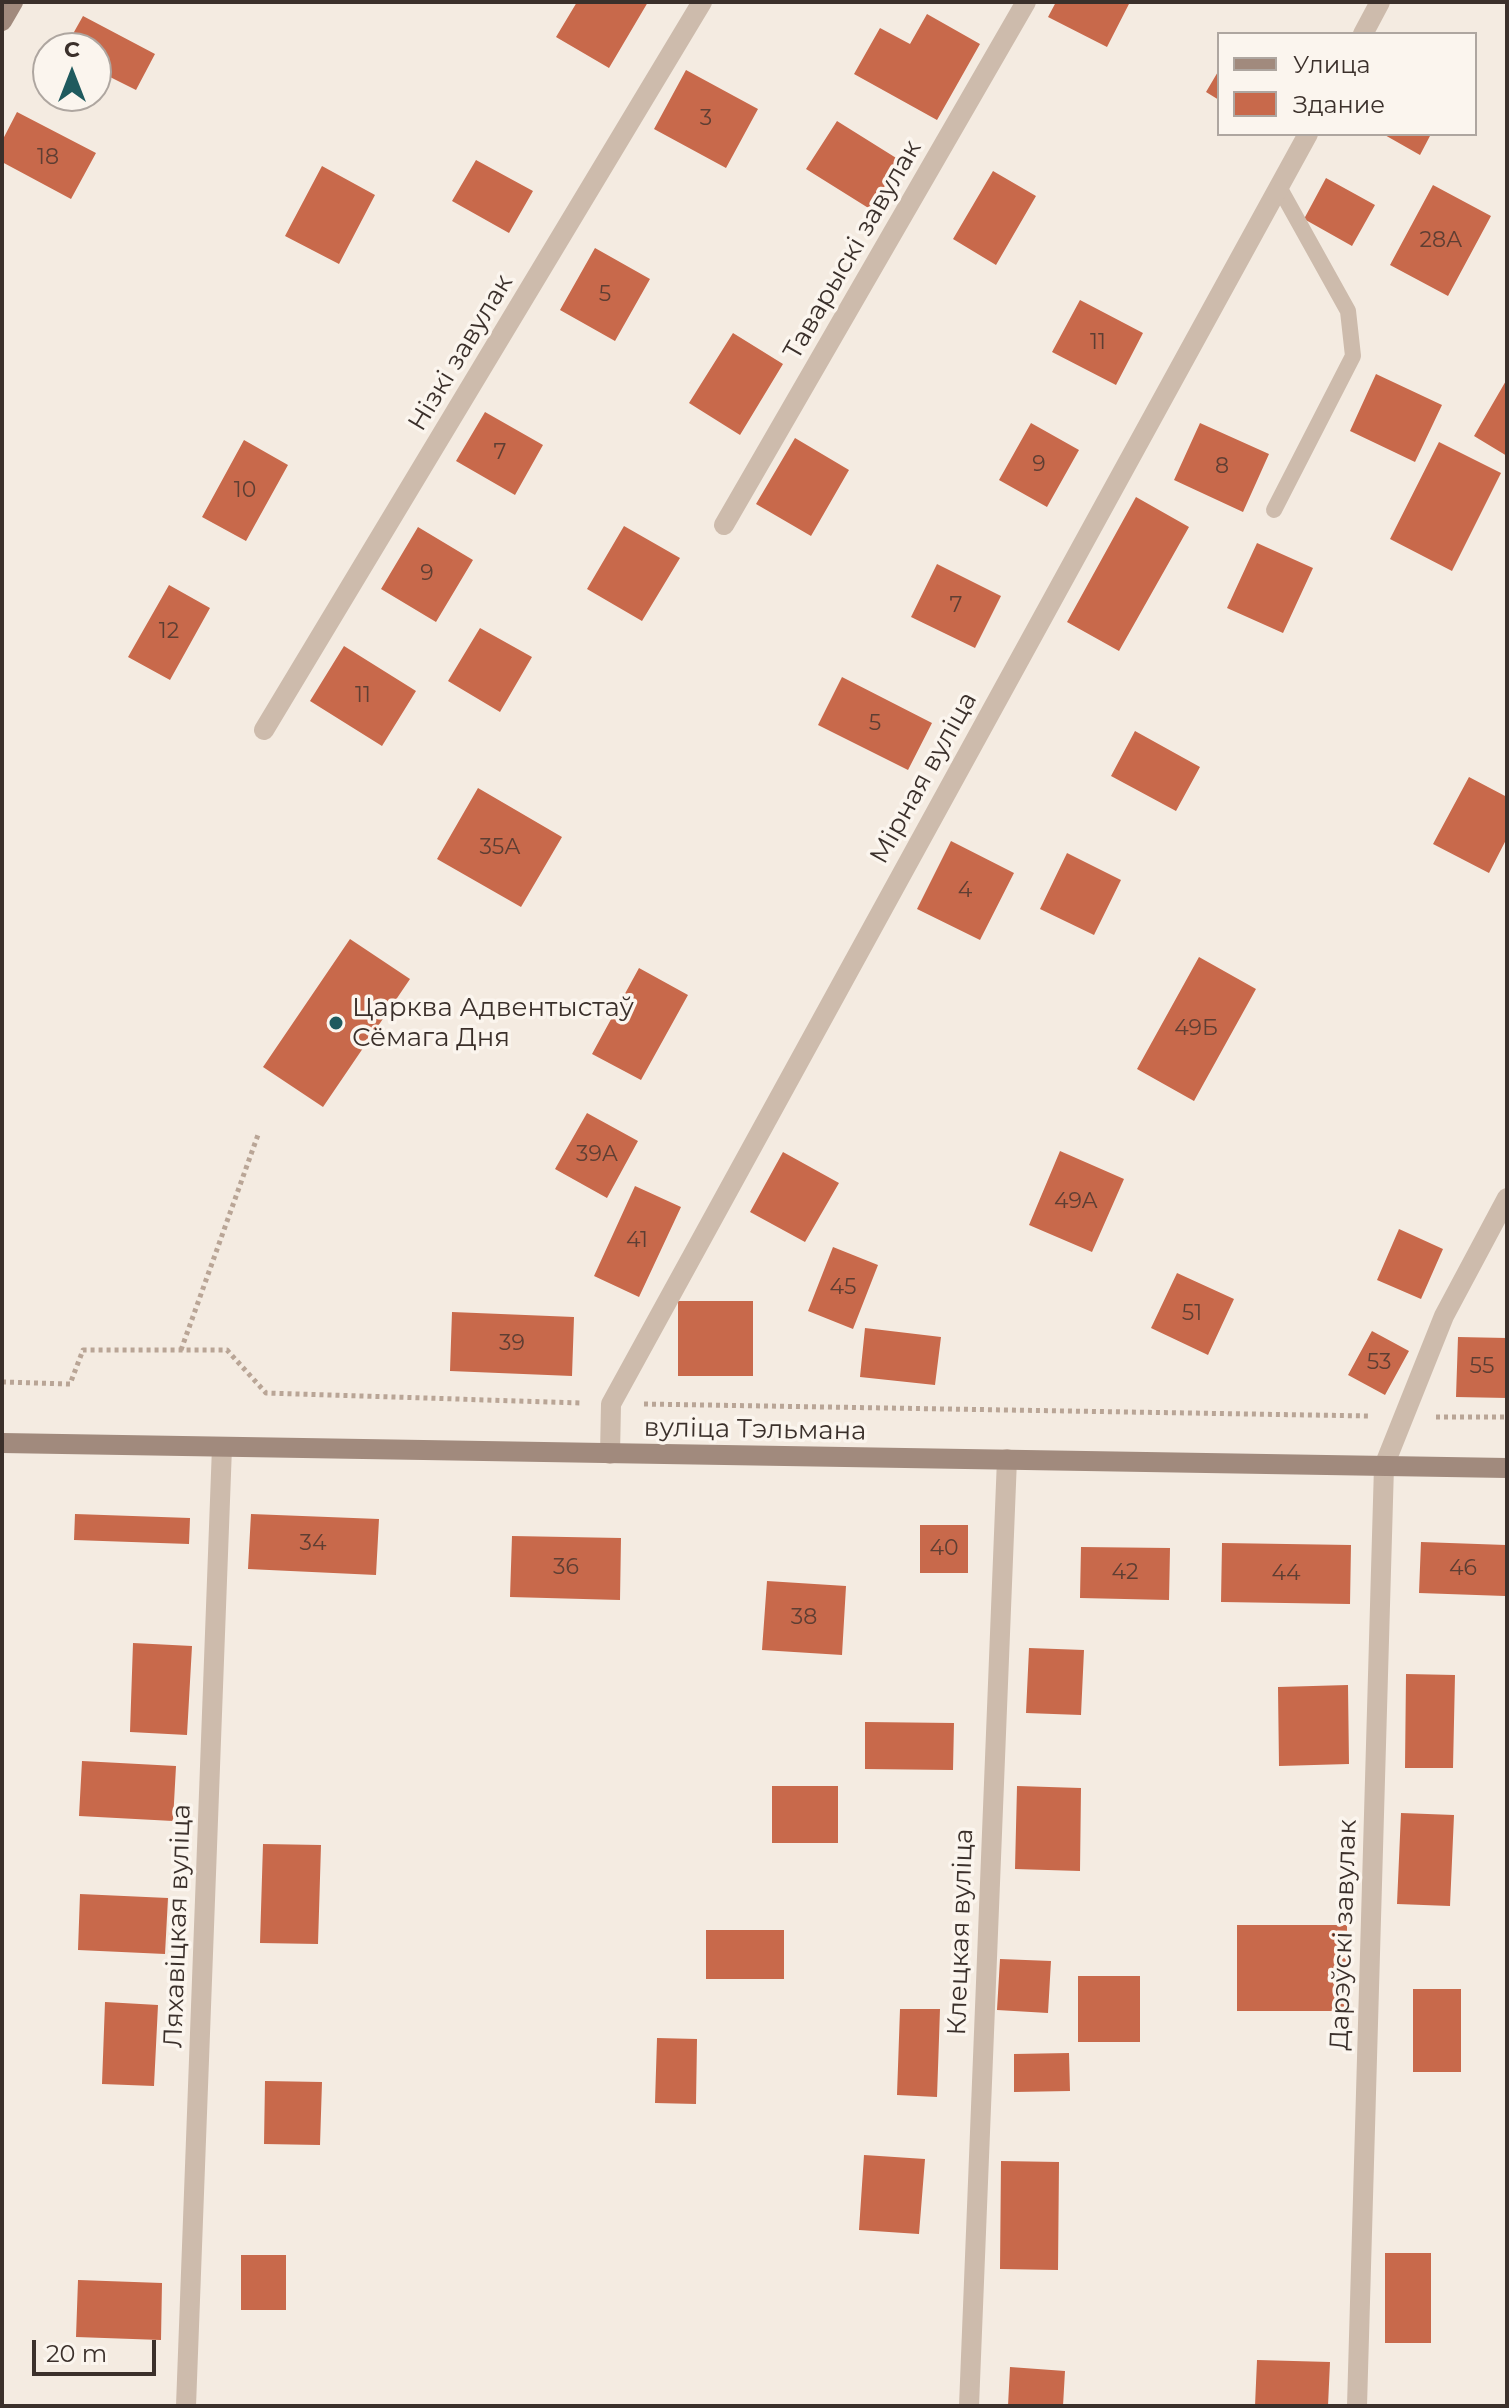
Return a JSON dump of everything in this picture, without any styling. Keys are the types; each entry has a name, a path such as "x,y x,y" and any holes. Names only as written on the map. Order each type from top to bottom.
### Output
{"main road":[{"path":"2,21 13,2"},
{"name":"вуліца Тэльмана","path":"2,1443 1507,1468"}],"street":[{"name":"Нізкі завулак","path":"264,730 702,2"},
{"name":"Таварыскі завулак","path":"724,525 1026,2"},
{"path":"1364,32 1380,2 1398,2"},
{"name":"Мірная вуліца","path":"610,1454 611,1404 1307,136"},
{"path":"1384,1466 1444,1316 1507,1198"},
{"name":"Ляхавіцкая вуліца","path":"186,2406 222,1447"},
{"name":"Клецкая вуліца","path":"969,2406 1007,1459"},
{"name":"Дарэўскі завулак","path":"1357,2406 1384,1466"}],"lane":[{"path":"1274,510 1353,356 1348,311 1279,187"}],"path":[{"path":"181,1350 259,1132"},
{"path":"2,1382 70,1384 83,1350 227,1350 266,1393 611,1404 1507,1417"}],"building":[{"path":"577,2 648,2 609,68 556,37"},
{"path":"1056,2 1130,2 1107,47 1048,17"},
{"path":"927,14 980,44 937,120 854,74 880,28 910,44"},
{"path":"83,16 155,54 136,90 112,78 112,32 74,32"},
{"path":"686,70 758,109 726,168 654,129"},
{"path":"1217,73 1217,99 1206,92"},
{"path":"17,112 96,153 71,199 2,162 2,141"},
{"path":"837,121 901,161 870,209 806,169"},
{"path":"1387,136 1430,136 1420,155"},
{"path":"476,160 533,191 509,233 452,201"},
{"path":"322,166 375,195 339,264 285,236"},
{"path":"993,171 1036,196 996,265 953,239"},
{"path":"1326,178 1375,205 1352,246 1304,219"},
{"path":"1433,185 1491,216 1448,296 1390,265"},
{"path":"595,248 650,279 615,341 560,310"},
{"path":"1080,300 1143,333 1116,385 1052,352"},
{"path":"733,333 783,364 740,435 689,403"},
{"path":"1376,374 1442,405 1415,462 1350,431"},
{"path":"1507,379 1507,456 1474,436"},
{"path":"485,412 543,445 515,495 456,461"},
{"path":"1031,423 1079,450 1047,507 999,480"},
{"path":"1200,423 1269,454 1243,512 1174,480"},
{"path":"795,438 849,470 811,536 756,504"},
{"path":"244,440 288,465 246,541 202,517"},
{"path":"1439,442 1501,473 1452,571 1390,539"},
{"path":"1136,497 1189,527 1119,651 1067,622"},
{"path":"624,526 680,558 642,621 587,589"},
{"path":"418,527 473,560 436,622 381,589"},
{"path":"1257,543 1313,568 1283,633 1227,608"},
{"path":"937,564 1001,596 975,648 911,617"},
{"path":"169,585 210,608 170,680 128,657"},
{"path":"480,628 532,657 500,712 448,681"},
{"path":"344,646 416,691 382,746 310,701"},
{"path":"842,677 932,723 908,770 818,725"},
{"path":"1135,731 1200,767 1176,811 1111,776"},
{"path":"1469,777 1507,797 1507,838 1489,873 1433,844"},
{"path":"478,788 562,837 521,907 437,859"},
{"path":"951,841 1014,873 980,940 917,909"},
{"path":"1067,853 1121,880 1094,935 1040,909"},
{"name":"Царква Адвентыстаў Сёмага Дня","path":"350,939 410,979 323,1107 263,1067"},
{"path":"1199,957 1256,989 1194,1101 1137,1069"},
{"path":"639,968 688,995 641,1080 592,1054"},
{"path":"587,1113 638,1141 607,1198 555,1169"},
{"path":"1060,1151 1124,1179 1092,1252 1029,1225"},
{"path":"783,1152 839,1183 805,1242 750,1212"},
{"path":"635,1186 681,1207 639,1297 594,1276"},
{"path":"1399,1229 1443,1249 1421,1299 1377,1280"},
{"path":"833,1247 878,1265 853,1329 808,1311"},
{"path":"1177,1273 1234,1299 1208,1355 1151,1328"},
{"path":"678,1301 753,1301 753,1376 678,1376"},
{"path":"452,1312 574,1317 572,1376 450,1371"},
{"path":"865,1328 941,1337 935,1385 860,1377"},
{"path":"1372,1331 1409,1351 1385,1395 1348,1375"},
{"path":"1458,1337 1507,1338 1507,1398 1456,1397"},
{"path":"75,1514 190,1518 189,1544 74,1540"},
{"path":"251,1514 379,1519 376,1575 248,1569"},
{"path":"920,1525 968,1525 968,1573 920,1573"},
{"path":"512,1536 621,1538 620,1600 510,1597"},
{"path":"1421,1542 1506,1545 1505,1596 1419,1593"},
{"path":"1222,1543 1351,1545 1350,1604 1221,1602"},
{"path":"1081,1547 1170,1548 1169,1600 1080,1598"},
{"path":"767,1581 846,1586 842,1655 762,1650"},
{"path":"133,1643 192,1646 187,1735 130,1732"},
{"path":"1029,1648 1084,1650 1081,1715 1026,1713"},
{"path":"1406,1674 1455,1675 1453,1768 1405,1768"},
{"path":"1348,1685 1349,1764 1279,1766 1278,1687"},
{"path":"865,1722 954,1723 953,1770 865,1769"},
{"path":"82,1761 176,1766 173,1821 79,1816"},
{"path":"772,1786 838,1786 838,1843 772,1843"},
{"path":"1017,1786 1081,1788 1080,1871 1015,1869"},
{"path":"1401,1813 1454,1815 1450,1906 1397,1904"},
{"path":"263,1844 321,1845 318,1944 260,1943"},
{"path":"80,1894 168,1898 165,1954 78,1950"},
{"path":"1237,1925 1347,1925 1347,2011 1237,2011"},
{"path":"706,1930 784,1930 784,1979 706,1979"},
{"path":"1000,1959 1051,1961 1048,2013 997,2010"},
{"path":"1078,1976 1140,1976 1140,2042 1078,2042"},
{"path":"1413,1989 1461,1989 1461,2072 1413,2072"},
{"path":"105,2002 158,2005 154,2086 102,2084"},
{"path":"900,2009 940,2009 937,2097 897,2095"},
{"path":"657,2038 697,2039 696,2104 655,2103"},
{"path":"1069,2053 1070,2091 1014,2092 1014,2054"},
{"path":"265,2081 322,2082 320,2145 264,2144"},
{"path":"864,2155 925,2159 919,2234 859,2230"},
{"path":"1001,2161 1059,2162 1058,2270 1000,2269"},
{"path":"1385,2253 1431,2253 1431,2343 1385,2343"},
{"path":"241,2255 286,2255 286,2310 241,2310"},
{"path":"78,2280 162,2283 161,2340 76,2337"},
{"path":"1257,2360 1330,2362 1328,2406 1255,2406"},
{"path":"1010,2367 1065,2371 1063,2406 1008,2406"}],"place":[{"name":"Царква Адвентыстаў Сёмага Дня","path":"336,1023"}]}
